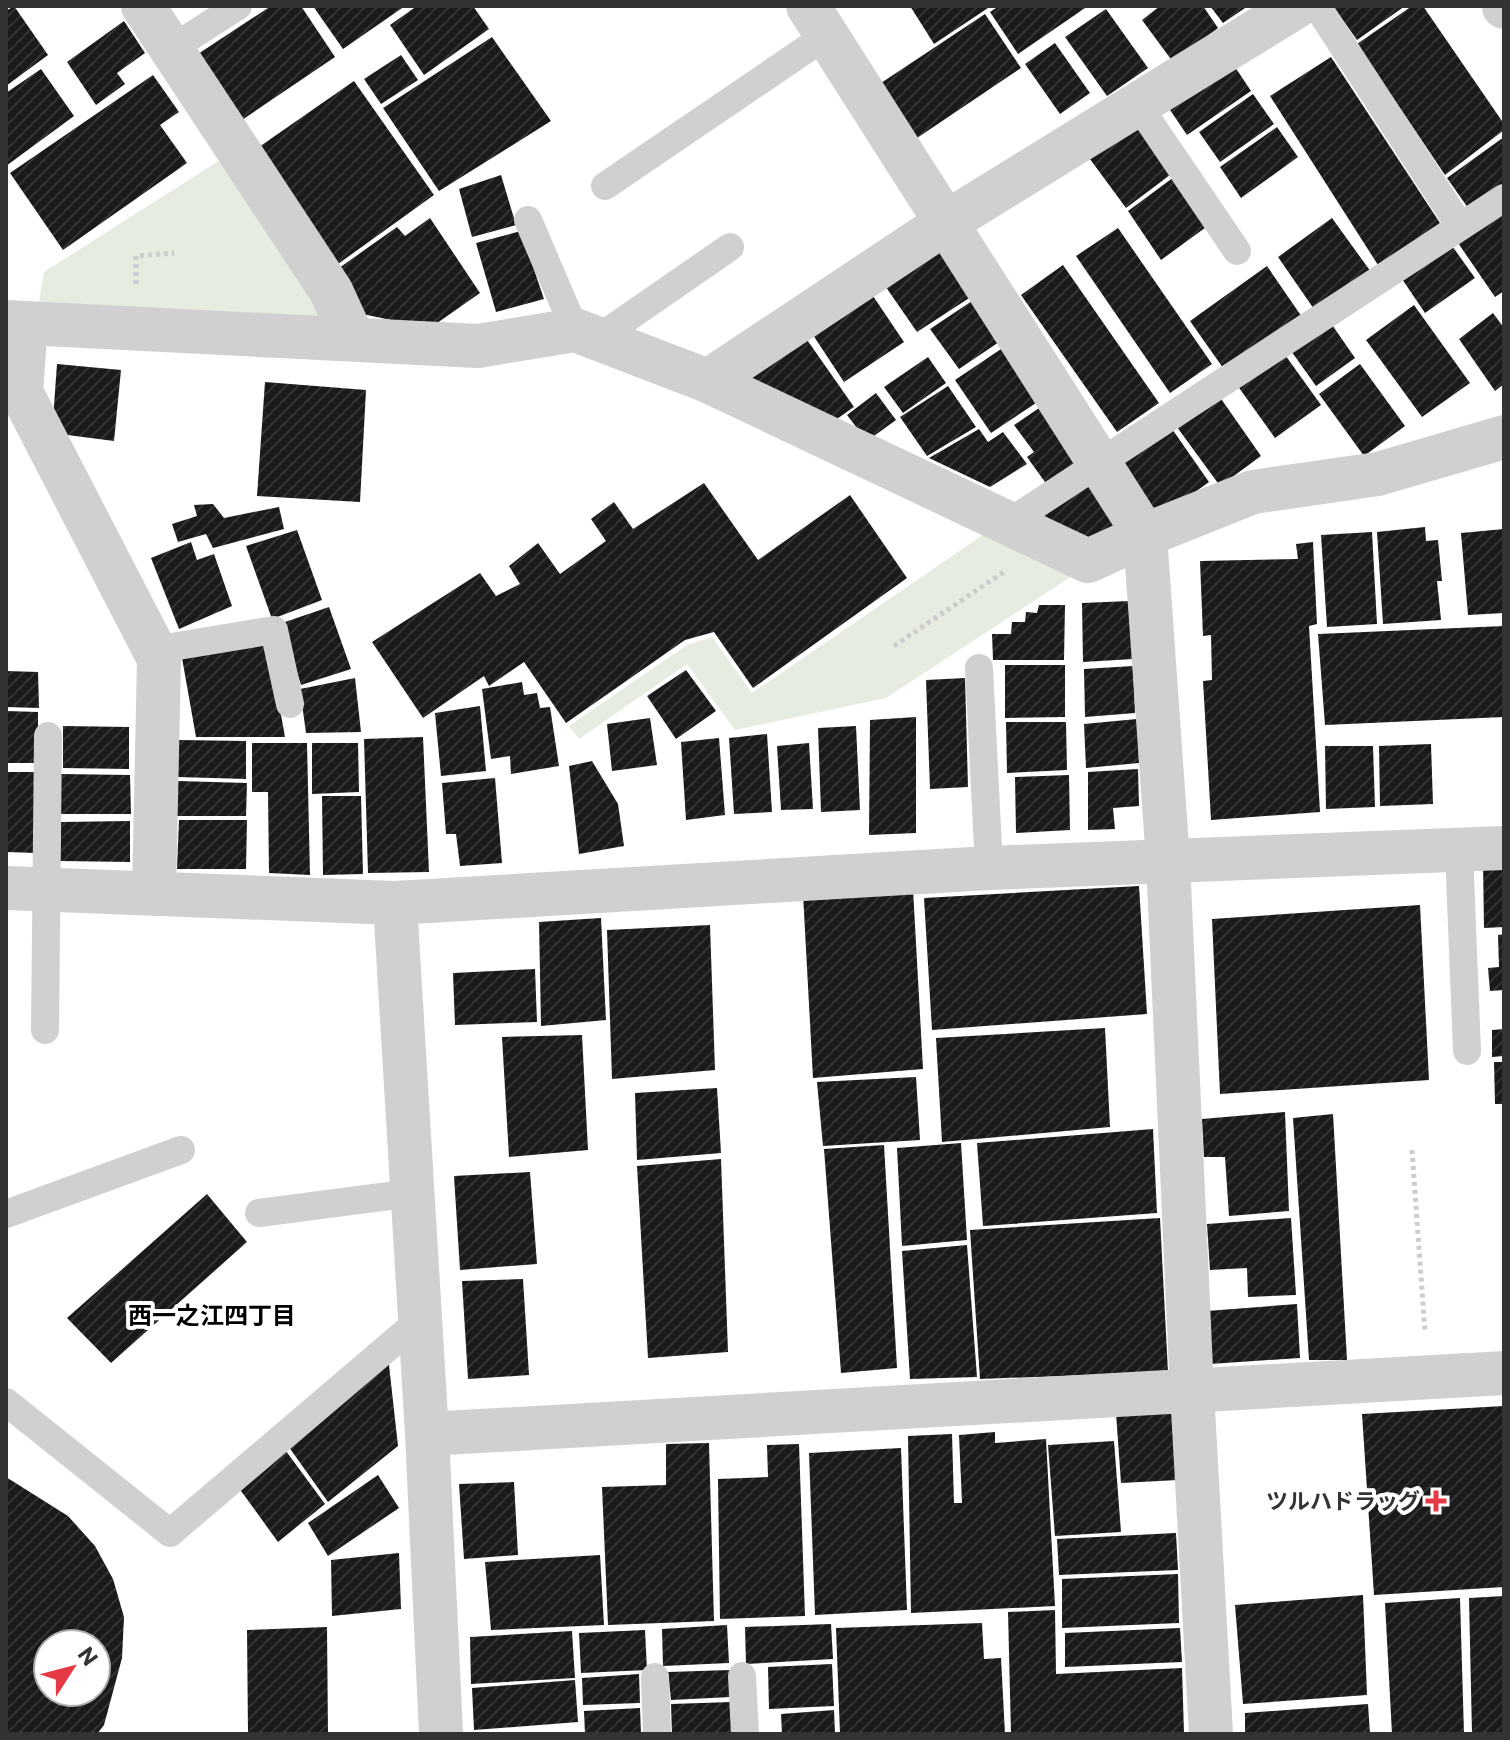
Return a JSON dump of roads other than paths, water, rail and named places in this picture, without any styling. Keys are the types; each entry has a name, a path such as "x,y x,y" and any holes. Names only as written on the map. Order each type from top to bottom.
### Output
{"street":[{"path":"143,6 331,291 353,339"},
{"path":"708,381 947,222 1297,6"},
{"path":"818,20 1145,535 1168,861 1211,1734"},
{"path":"154,894 159,659 21,392 16,323 478,346 586,334 708,381 1088,561 1253,492 1378,474 1504,437"},
{"path":"26,889 395,903 989,868 1504,848"},
{"path":"395,903 427,1434 441,1734"},
{"path":"427,1434 1504,1373"}],"lane":[{"path":"171,49 238,6"},
{"path":"1317,6 1460,226"},
{"path":"605,186 818,20"},
{"path":"1138,105 1237,251"},
{"path":"1008,523 1504,198"},
{"path":"528,220 586,334 730,247"},
{"path":"154,650 274,630 290,704"},
{"path":"979,668 989,868"},
{"path":"45,1030 26,889 48,736"},
{"path":"1459,851 1467,1051"},
{"path":"6,1214 181,1150"},
{"path":"259,1213 412,1193"},
{"path":"6,1402 170,1533 420,1320"},
{"path":"742,1676 745,1734"},
{"path":"655,1677 657,1734"}],"place":[{"name":"ツルハドラッグ","path":"1436,1501"}],"district":[{"name":"西一之江四丁目","path":"212,1316"}]}
